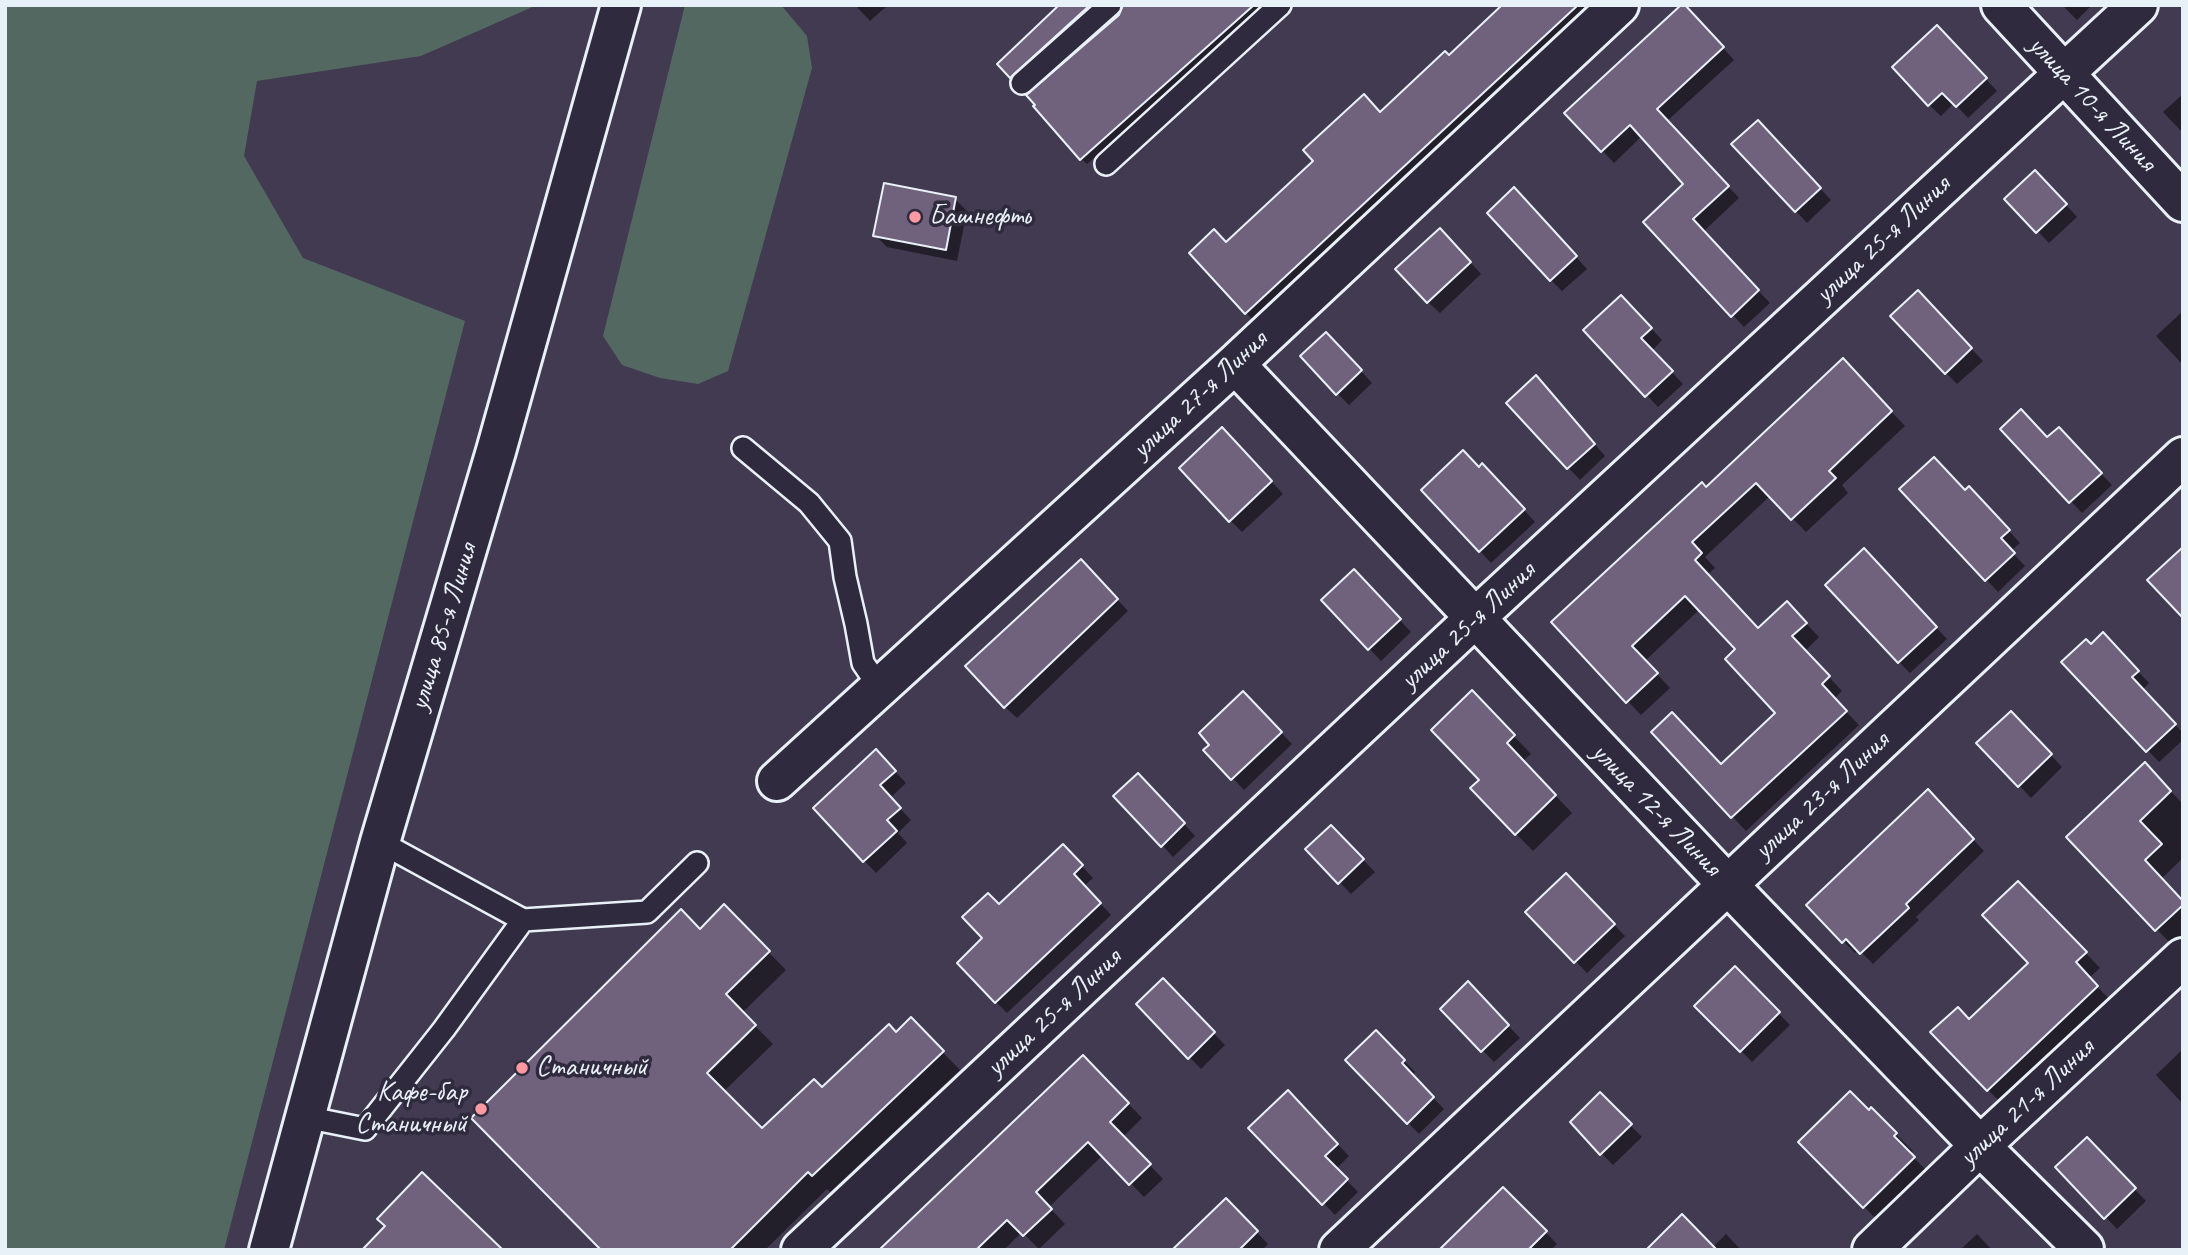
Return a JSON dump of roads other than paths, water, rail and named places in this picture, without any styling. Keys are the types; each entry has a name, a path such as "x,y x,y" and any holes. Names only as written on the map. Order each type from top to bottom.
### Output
{"street":[{"name":"улица 85-я Линия","path":"269,1250 380,842 496,451 621,5"},
{"name":"улица 27-я Линия","path":"777,781 1235,365 1619,5"},
{"name":"улица 10-я Линия","path":"2001,5 2183,202"},
{"name":"улица 25-я Линия","path":"807,1248 1474,619 2138,5"},
{"name":"улица 12-я Линия","path":"1235,365 1727,884 1980,1146 2084,1249"},
{"name":"улица 23-я Линия","path":"1339,1250 2183,457"},
{"name":"улица 21-я Линия","path":"1872,1250 2183,958"}],"lane":[{"path":"1022,83 1110,5"},
{"path":"1106,164 1280,5"},
{"path":"743,448 809,503 840,541 863,663 880,688"},
{"path":"380,842 523,920 647,912 697,863"},
{"path":"305,1117 365,1129 444,1030 523,920"}],"place":[{"name":"Башнефть","path":"915,217"},
{"name":"Станичный","path":"522,1068"},
{"name":"Кафе-бар Станичный","path":"481,1109"}]}
